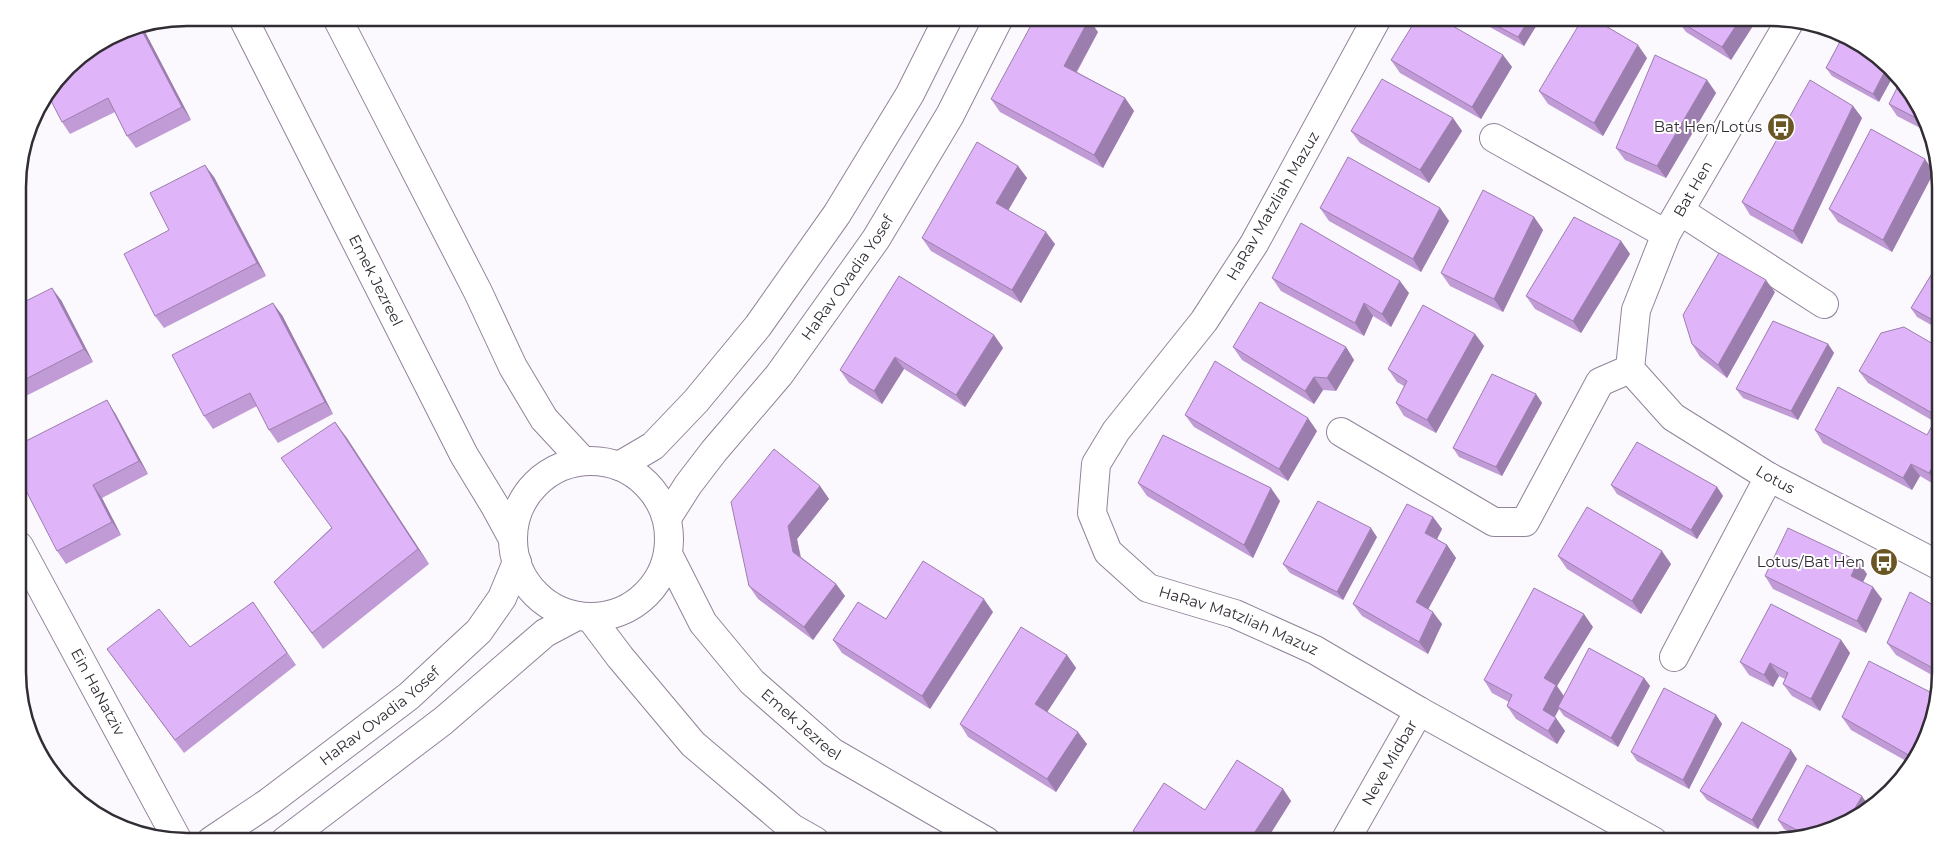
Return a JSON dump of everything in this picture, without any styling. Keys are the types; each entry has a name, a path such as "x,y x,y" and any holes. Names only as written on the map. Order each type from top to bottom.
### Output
{"street":[{"name":"HaRav Ovadia Yosef","path":"667,518 688,485 714,451 779,375 876,239 950,114 995,26"},
{"name":"HaRav Matzliah Mazuz","path":"1373,26 1254,244 1204,321 1116,431 1096,464 1092,513 1108,552 1148,588 1235,614 1314,650 1419,711 1637,832"},
{"name":"Emek Jezreel","path":"247,27 398,328 464,456 495,506 515,550"},
{"path":"342,27 478,292 513,367 544,418 584,461"},
{"path":"619,466 653,446 696,402 758,326 837,214 910,94 944,27"},
{"name":"Bat Hen","path":"1630,369 1636,310 1666,234 1786,27"},
{"path":"1494,138 1666,234"},
{"path":"1680,211 1824,304"},
{"path":"1341,432 1494,522 1525,522 1600,382 1630,369"},
{"name":"Lotus","path":"1630,369 1673,417 1769,477 1932,562"},
{"path":"584,461 596,461 619,466 627,470 652,489 667,518 668,554 660,577 641,599 615,614 583,616 555,608 535,594 518,569 515,550 518,509 536,483 563,466 584,461"},
{"path":"1674,656 1769,477"},
{"name":"HaRav Ovadia Yosef","path":"224,833 269,802 409,696 479,631 502,598 515,550"},
{"name":"Emek Jezreel","path":"668,554 703,623 752,682 832,752 971,833"},
{"name":"Ein HaNatziv","path":"26,559 172,832"},
{"path":"583,616 693,744 792,828 800,833"},
{"path":"297,833 443,721 545,633 583,616"},
{"name":"Neve Midbar","path":"1350,832 1419,711"}],"building":[{"path":"1030,26 1085,26 1064,66 1125,98 1094,155 991,99"},
{"path":"1412,26 1453,26 1503,55 1472,107 1391,60"},
{"path":"1497,26 1525,26 1518,37"},
{"path":"1578,26 1606,26 1638,45 1594,123 1539,91"},
{"path":"1687,26 1736,26 1722,47"},
{"path":"143,33 182,107 127,136 108,98 62,122 51,101 73,73 98,53 116,43"},
{"path":"1840,43 1869,60 1884,72 1873,94 1826,68"},
{"path":"1655,55 1707,80 1657,166 1616,148"},
{"path":"1382,79 1453,118 1420,170 1351,131"},
{"path":"1810,80 1853,106 1793,231 1742,202"},
{"path":"1897,88 1915,117 1889,104"},
{"path":"1871,129 1925,159 1883,240 1829,209"},
{"path":"977,142 1018,166 996,203 1046,232 1012,290 922,238"},
{"path":"1348,157 1440,208 1413,259 1320,208"},
{"path":"205,165 257,263 155,316 124,254 169,230 150,193"},
{"path":"1483,190 1534,217 1494,299 1441,273"},
{"path":"1574,217 1621,241 1573,321 1526,296"},
{"path":"1301,223 1400,281 1382,314 1364,303 1355,323 1272,278"},
{"path":"1719,253 1766,280 1718,365 1692,344 1683,315"},
{"path":"1932,274 1932,320 1911,308"},
{"path":"899,276 994,335 956,395 895,357 874,391 840,370"},
{"path":"52,288 84,349 27,379 27,301"},
{"path":"1260,302 1346,347 1327,378 1314,377 1305,391 1233,347"},
{"path":"273,303 325,402 269,430 250,393 204,416 172,355"},
{"path":"1423,305 1475,334 1427,420 1396,403 1407,381 1388,369"},
{"path":"1773,321 1828,344 1791,411 1736,389"},
{"path":"1904,327 1932,343 1932,413 1859,371 1881,333"},
{"path":"1215,361 1308,418 1279,469 1185,415"},
{"path":"1492,374 1536,394 1496,467 1453,448"},
{"path":"1838,387 1927,435 1932,426 1932,468 1929,473 1911,464 1903,478 1815,430"},
{"path":"107,400 139,461 93,485 112,522 57,551 26,491 26,441"},
{"path":"335,422 418,549 312,633 274,582 332,528 281,458"},
{"path":"1163,435 1271,488 1244,545 1138,483"},
{"path":"1637,442 1717,487 1691,530 1611,485"},
{"path":"774,449 820,486 788,526 793,552 836,584 804,627 749,586 731,502"},
{"path":"1318,501 1371,528 1337,592 1283,564"},
{"path":"1407,504 1433,517 1425,533 1447,545 1416,602 1433,612 1419,642 1353,604"},
{"path":"1587,507 1662,551 1632,601 1558,556"},
{"path":"1788,528 1858,561 1851,576 1873,587 1857,621 1765,576"},
{"path":"923,561 984,599 922,696 833,640 858,602 886,619"},
{"path":"1534,588 1584,614 1544,678 1556,685 1543,710 1556,718 1548,731 1507,706 1512,695 1484,680"},
{"path":"1910,592 1932,604 1932,668 1887,643"},
{"path":"253,602 287,653 175,740 107,649 159,609 190,647"},
{"path":"1771,604 1841,640 1811,699 1783,684 1788,673 1770,663 1764,675 1740,662"},
{"path":"1021,627 1067,655 1035,704 1078,732 1047,779 960,724"},
{"path":"1589,648 1644,678 1611,738 1558,707"},
{"path":"1869,661 1930,692 1926,713 1908,755 1842,717"},
{"path":"1664,688 1716,715 1683,780 1631,752"},
{"path":"1742,722 1791,750 1752,820 1700,791"},
{"path":"1237,760 1283,789 1255,832 1133,831 1164,783 1205,810"},
{"path":"1807,765 1862,796 1854,809 1822,824 1802,830 1798,830 1778,820"}],"place":[{"name":"Bat Hen/Lotus","path":"1781,127"},
{"name":"Lotus/Bat Hen","path":"1884,562"}]}
